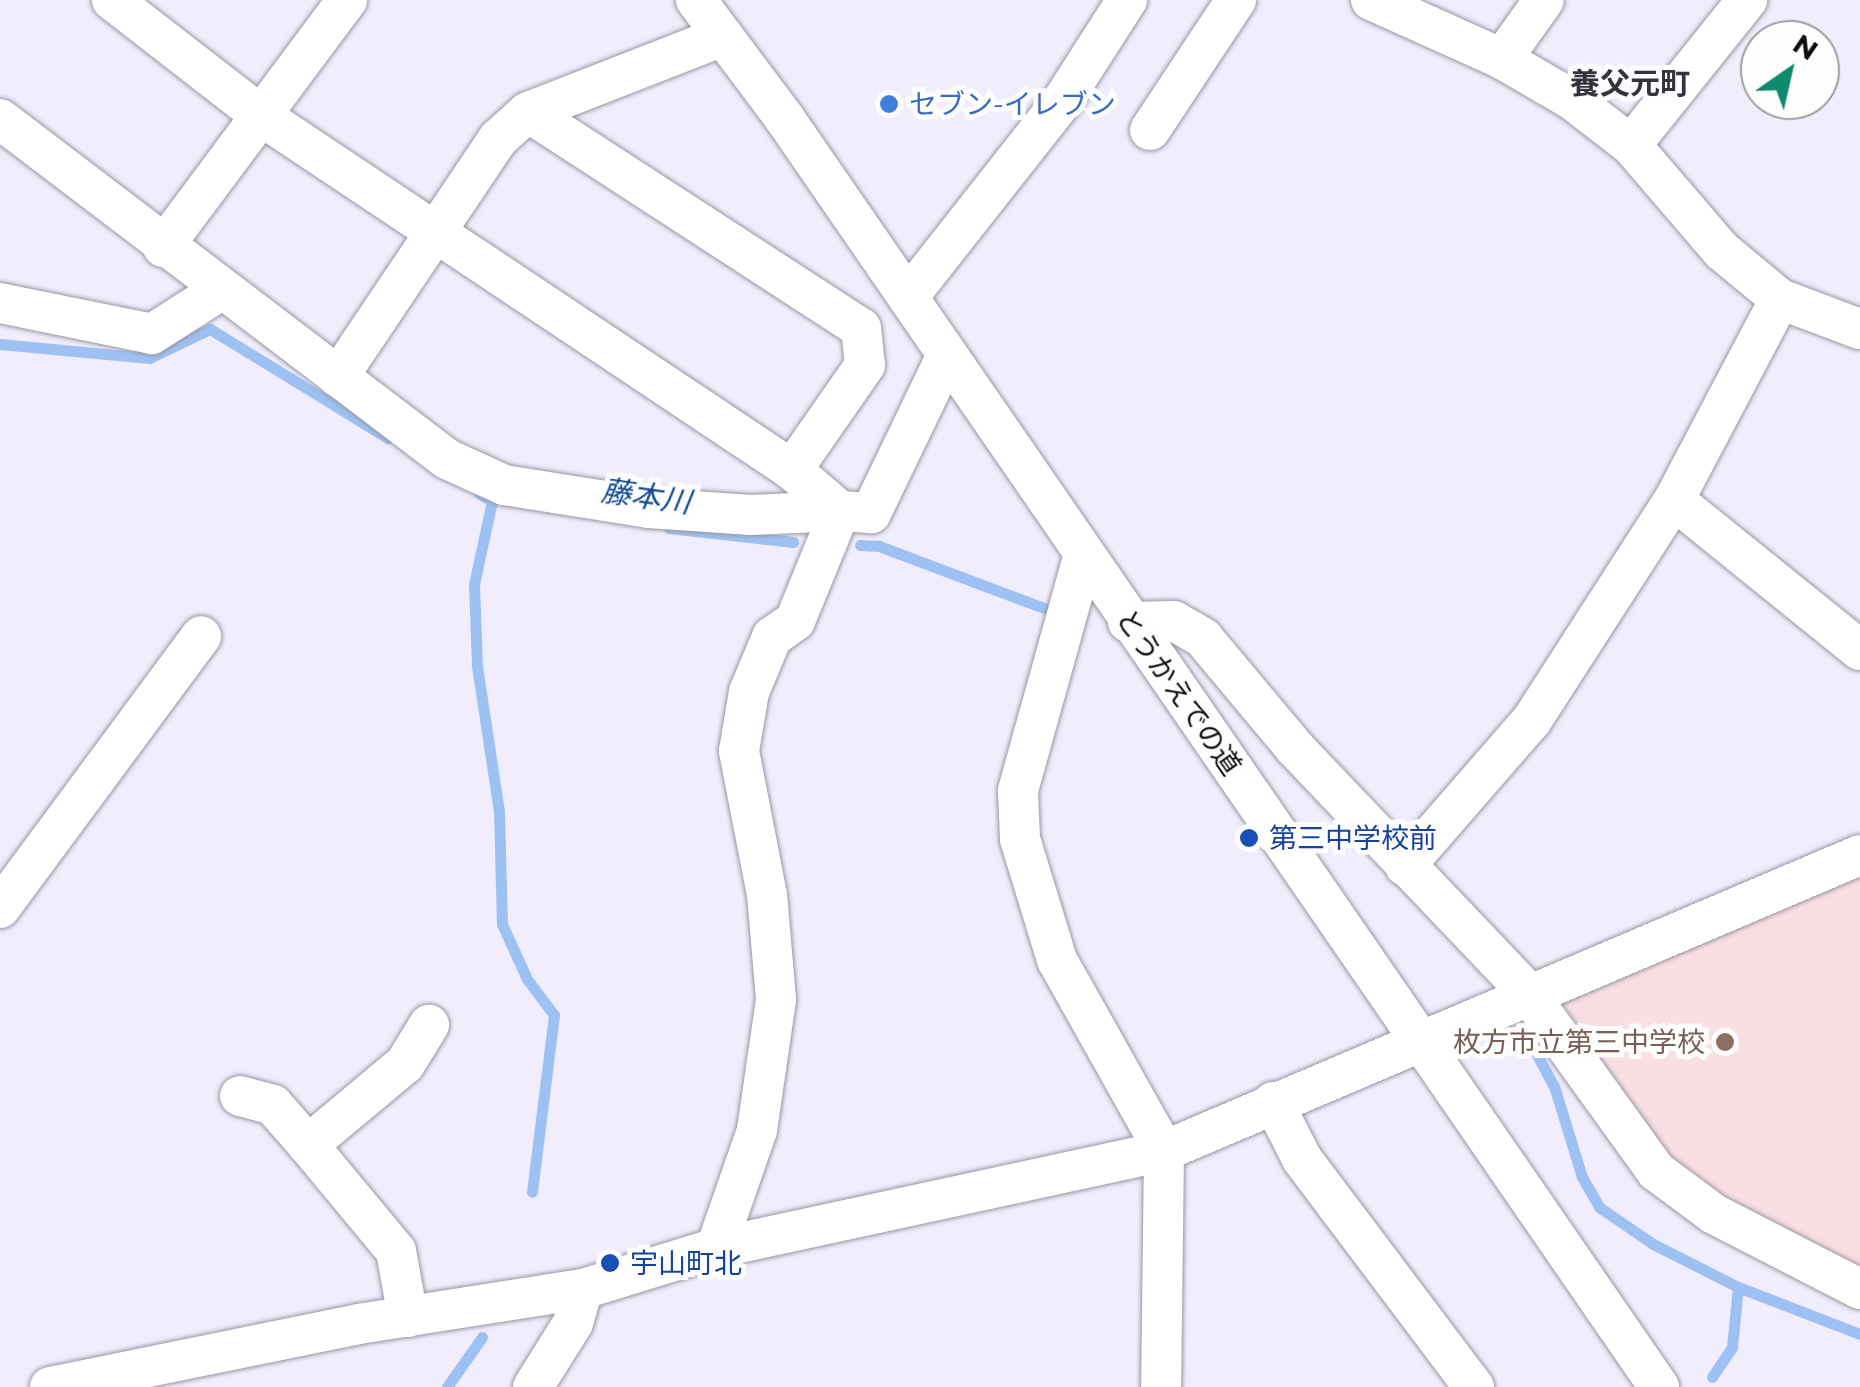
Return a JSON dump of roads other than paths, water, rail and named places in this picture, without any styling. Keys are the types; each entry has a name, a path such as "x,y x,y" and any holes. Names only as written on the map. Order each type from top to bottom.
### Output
{"street":[{"path":"112,0 260,115 792,470 840,510"},
{"path":"163,246 347,0"},
{"path":"908,298 1062,100 1127,0"},
{"path":"1150,130 1236,0"},
{"path":"1371,0 1502,59 1632,145 1722,251 1780,299 1860,329"},
{"path":"1502,59 1544,0"},
{"path":"1632,145 1747,0"},
{"path":"338,378 498,139 528,112 711,12"},
{"name":"とうかえでの道","path":"711,12 1415,1042 1659,1387"},
{"path":"528,112 861,328 866,365 792,470"},
{"path":"0,119 447,459 504,485 648,508 751,514 840,510 870,513 947,354"},
{"path":"0,303 152,334 221,290"},
{"path":"1405,866 1532,720 1674,500 1780,299"},
{"path":"1674,500 1860,650"},
{"path":"716,1248 757,1130 776,1000 767,895 740,751 749,692 772,637 795,622 840,510"},
{"path":"1084,554 1018,791 1020,839 1057,960 1164,1151 1161,1387"},
{"path":"1128,622 1174,621 1203,638 1405,866 1527,992 1656,1172 1714,1214 1860,1289"},
{"path":"0,908 201,636"},
{"path":"50,1387 408,1317 583,1289 716,1248 1164,1151 1527,992 1860,855"},
{"path":"308,1145 404,1064 430,1024"},
{"path":"240,1096 272,1105 396,1251 408,1317"},
{"path":"1274,1102 1302,1160 1474,1387"},
{"path":"534,1387 572,1322 583,1289"}],"waterway":[{"path":"0,344 149,358 210,329 388,438"},
{"path":"480,494 492,501 474,584 477,666 499,811 502,924 527,979 554,1015 532,1192"},
{"name":"藤本川","path":"669,528 793,542"},
{"name":"藤本川","path":"860,545 879,546 1044,608"},
{"path":"1514,1033 1535,1051 1554,1086 1582,1177 1599,1207 1653,1244 1738,1287 1860,1334"},
{"path":"1712,1377 1732,1347 1738,1287"},
{"path":"447,1387 482,1337"}],"place":[{"name":"セブン-イレブン","path":"889,104"},
{"name":"第三中学校前","path":"1249,838"},
{"name":"枚方市立第三中学校","path":"1725,1042"},
{"name":"宇山町北","path":"610,1263"}],"district":[{"name":"養父元町","path":"1630,84"}]}
